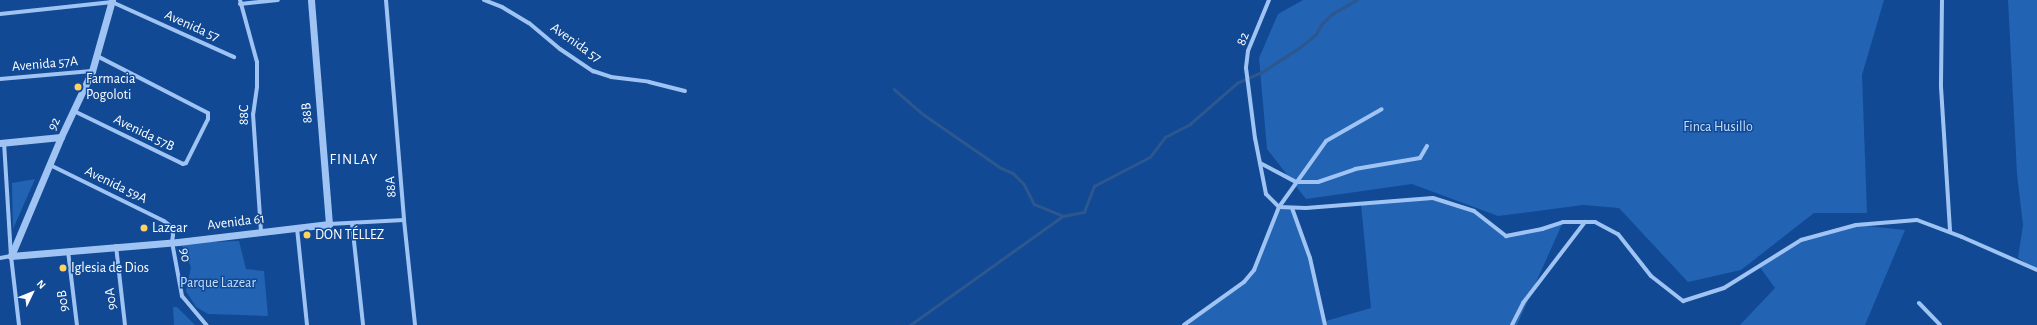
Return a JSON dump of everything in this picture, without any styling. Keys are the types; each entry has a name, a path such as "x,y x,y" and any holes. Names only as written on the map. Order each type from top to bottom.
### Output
{"street":[{"path":"240,2 278,0"},
{"name":"88B","path":"311,0 329,224"},
{"name":"88A","path":"386,0 404,220 415,325"},
{"name":"Avenida 57","path":"484,0 502,7 529,23 560,49 593,71 611,77 649,82 685,91"},
{"name":"82","path":"1269,0 1248,51 1246,68 1266,194 1279,207"},
{"path":"1942,0 1941,87 1950,232"},
{"path":"0,14 112,1"},
{"name":"Avenida 57","path":"112,1 234,57"},
{"name":"92","path":"11,256 61,137 92,71 112,1"},
{"name":"88C","path":"240,2 257,62 257,87 254,114 261,232"},
{"name":"Avenida 57A","path":"97,56 208,113 208,119 186,164 183,164"},
{"name":"Avenida 57A","path":"0,79 92,71"},
{"path":"1184,325 1244,282 1254,270 1279,207 1326,141 1382,109"},
{"name":"Avenida 57B","path":"74,111 183,164"},
{"path":"19,325 11,256 2,142 61,137"},
{"path":"1260,163 1296,182 1318,182 1355,169 1420,158 1427,146"},
{"name":"Avenida 59A","path":"50,165 164,221 172,227"},
{"path":"1279,207 1292,208 1434,198 1474,211 1506,236 1563,222 1596,222 1618,234 1651,276 1683,301 1724,288 1801,240 1856,226 1917,220 1950,232 2037,270"},
{"path":"1292,208 1310,258 1326,325"},
{"name":"Avenida 61","path":"0,258 116,246 172,242 329,224 404,220"},
{"path":"1512,325 1522,303 1585,222"},
{"path":"352,223 363,325"},
{"name":"90","path":"172,227 174,235 172,242 182,296 206,325"},
{"path":"297,228 307,325"},
{"name":"90A","path":"116,246 125,325"},
{"name":"90B","path":"68,251 77,325"},
{"path":"1919,303 1940,325"}],"green space":[{"name":"Finca Husillo","path":"1303,0 1884,0 1862,75 1867,213 1814,213 1741,270 1688,282 1619,208 1583,205 1498,216 1412,184 1306,199 1267,149 1259,58 1278,14"},
{"path":"2008,0 2037,0 2037,270 2018,258 2023,225 2017,174"},
{"path":"35,179 13,229 12,183"},
{"path":"1433,198 1474,211 1506,236 1563,222 1517,325 1184,325 1244,282 1254,270 1279,207 1292,208 1310,258 1326,321 1371,308 1361,204"},
{"path":"1856,225 1905,230 1865,325 1740,325 1775,288 1759,266 1801,240"},
{"name":"Parque Lazear","path":"239,241 246,269 264,271 268,316 208,314 196,307 186,291 191,267 181,243"},
{"path":"173,307 177,307 195,325 174,325"}],"waterway":[{"path":"910,325 1063,216 1084,212 1094,186 1150,157 1165,137 1190,124 1237,83 1262,72 1299,48 1316,34 1321,25 1332,14 1356,0"},
{"path":"894,89 923,114 1001,168 1013,173 1024,184 1034,204 1063,216"}],"place":[{"name":"Farmacia Pogoloti","path":"78,87"},
{"name":"Lazear","path":"144,228"},
{"name":"DON TÉLLEZ","path":"307,235"},
{"name":"Iglesia de Dios","path":"63,268"}],"district":[{"name":"FINLAY","path":"354,160"}]}
